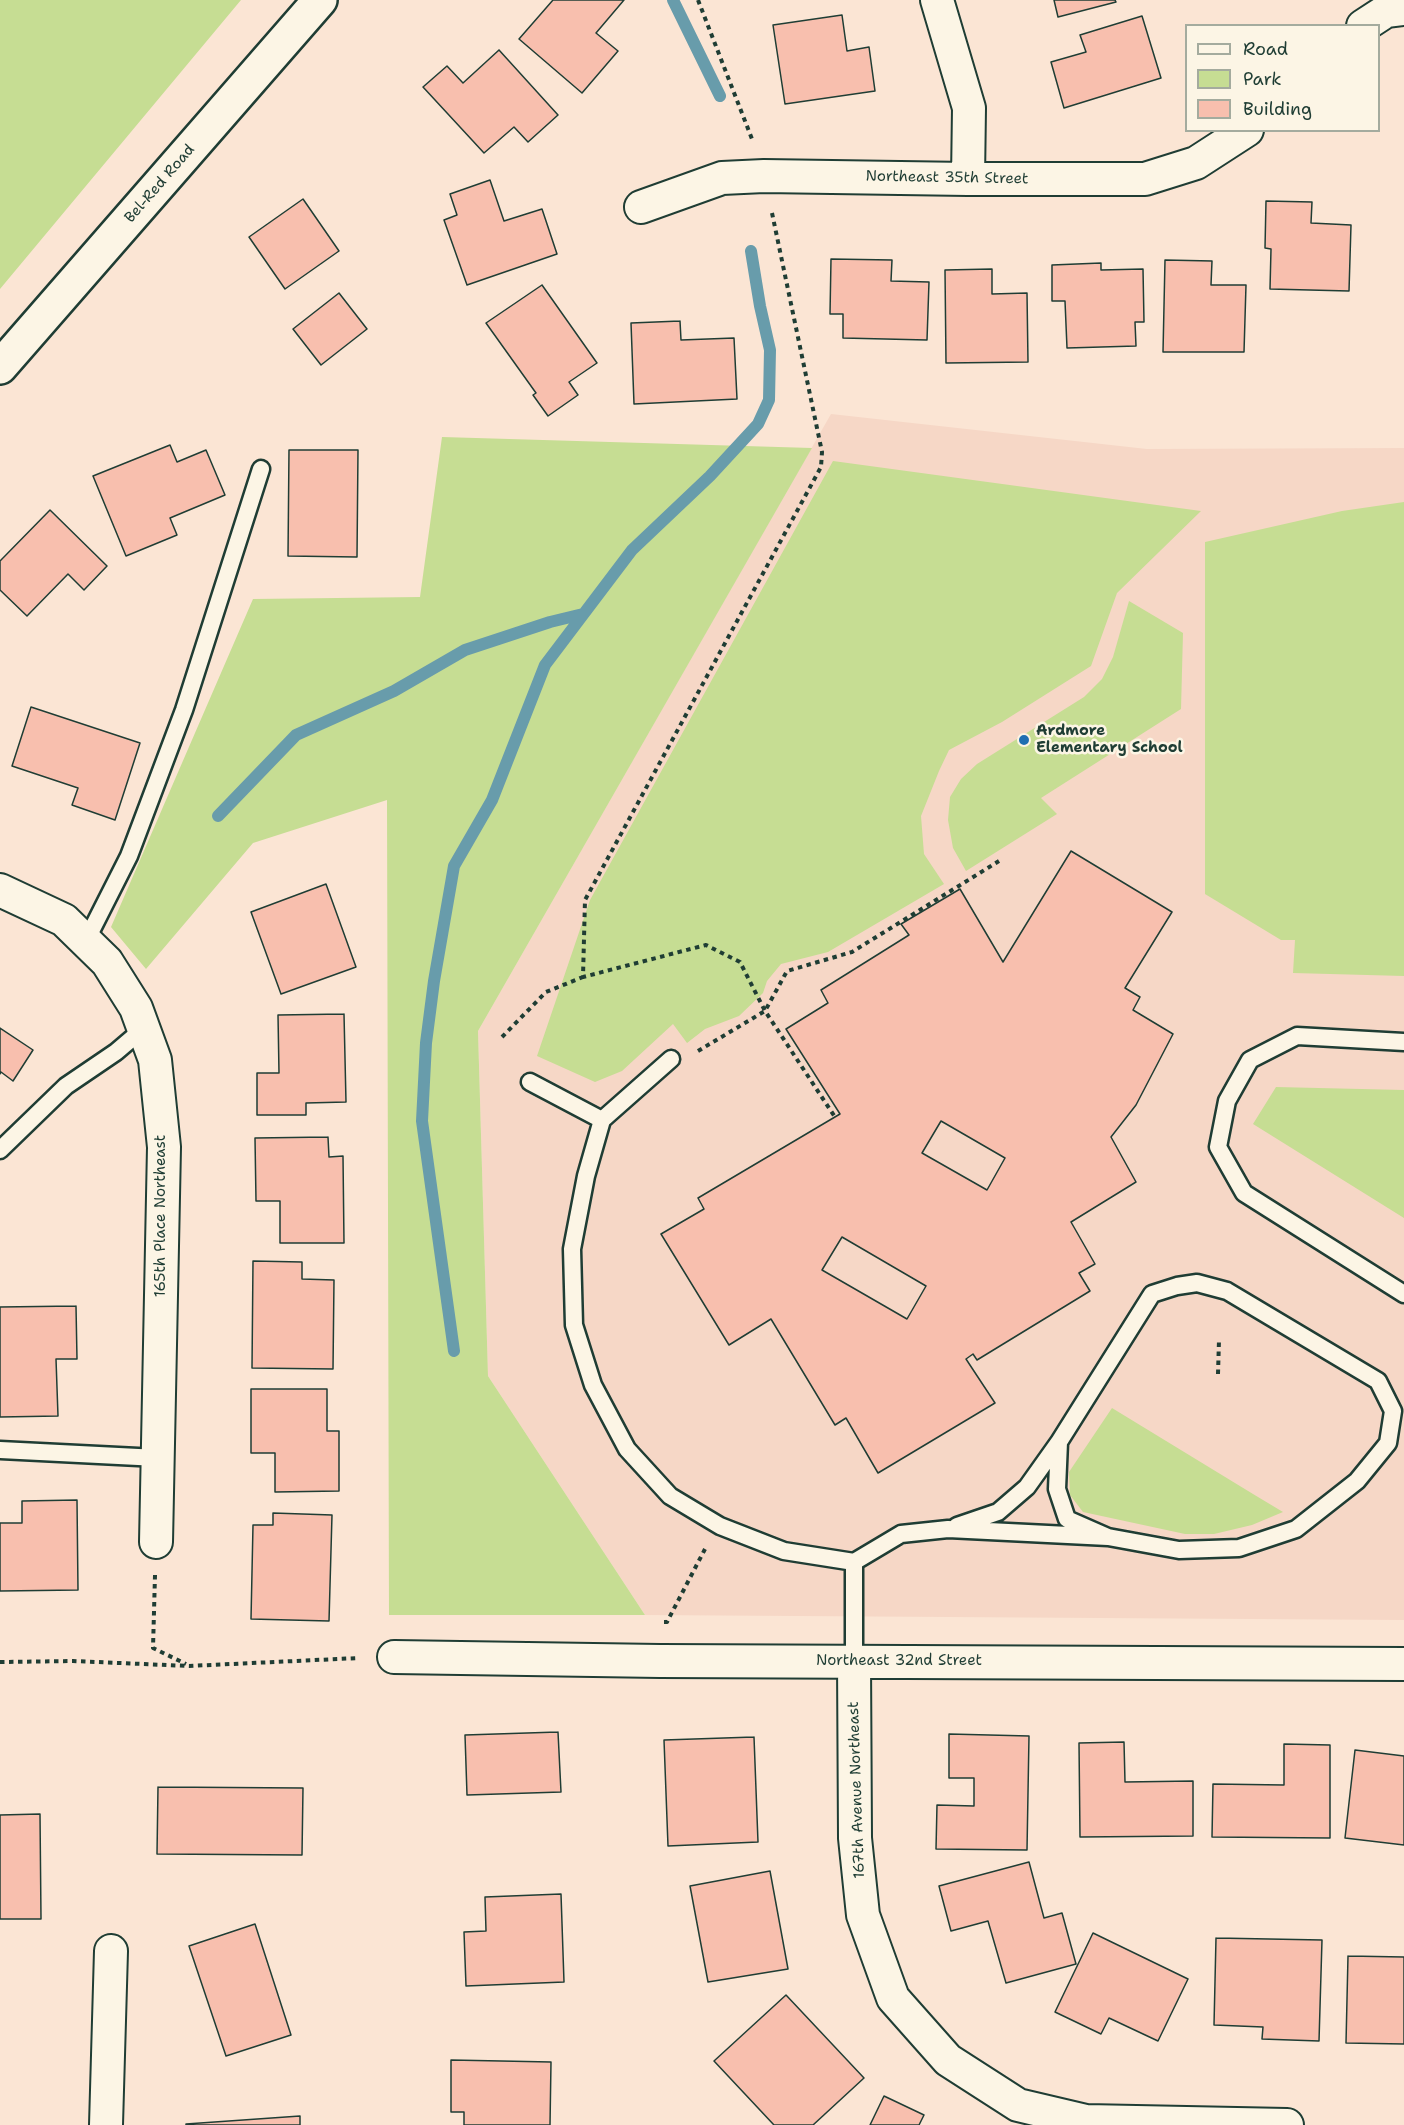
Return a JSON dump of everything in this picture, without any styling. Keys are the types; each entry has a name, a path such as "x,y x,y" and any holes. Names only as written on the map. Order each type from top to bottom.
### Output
{"main road":[{"name":"Bel-Red Road","path":"0,367 320,0"}],"street":[{"path":"937,0 969,108 968,179"},
{"name":"Northeast 35th Street","path":"640,207 722,178 764,176 1145,179 1196,163 1244,132"},
{"name":"165th Place Northeast","path":"0,890 64,920 107,962 136,1008 155,1060 164,1147 156,1542"},
{"name":"Northeast 32nd Street","path":"393,1657 660,1661 1404,1664"},
{"name":"167th Avenue Northeast","path":"854,1661 855,1838 863,1915 893,1998 948,2060 1018,2105 1086,2123 1287,2125"},
{"path":"106,2125 111,1951"}],"lane":[{"path":"86,941 129,856 184,711 261,469"},
{"path":"0,1150 66,1086 116,1053 143,1029"},
{"path":"1404,1042 1297,1036 1250,1060 1227,1101 1218,1147 1244,1193 1404,1294"},
{"path":"672,1059 602,1120 586,1176 573,1249 574,1325 593,1385 627,1449 670,1496 720,1526 784,1551 854,1562 901,1534 948,1529 1108,1537 1179,1550 1239,1548 1296,1529 1357,1481 1388,1443 1393,1411 1378,1381 1227,1291 1197,1283 1177,1286 1152,1294 1059,1442 1027,1487 998,1512 948,1529"},
{"path":"530,1082 602,1120"},
{"path":"1059,1442 1057,1489 1067,1519 1108,1537"},
{"path":"0,1450 158,1458"},
{"path":"854,1562 854,1661"}],"path":[{"path":"583,977 585,900 821,467 822,452 764,176 698,0"},
{"path":"672,1059 692,1055 765,1011 787,971 852,952 999,861"},
{"path":"502,1037 546,992 583,977 706,945 740,962 765,1011 835,1117"},
{"path":"1218,1374 1219,1340"},
{"path":"156,1542 153,1648 189,1666"},
{"path":"680,1595 707,1546"},
{"path":"0,1662 73,1661 189,1666 356,1659"}],"shaded area":[{"name":"Ardmore Elementary School","path":"831,414 1147,449 1404,448 1404,1620 645,1615 488,1376 478,1031"}],"green space":[{"path":"0,0 241,0 0,289"},
{"path":"442,437 812,448 478,1031 488,1376 645,1615 389,1615 387,800 253,843 146,969 111,927 253,599 420,597"},
{"path":"833,461 1201,511 1117,593 1091,666 1002,722 949,750 921,816 924,854 944,884 828,952 781,964 767,981 763,993 739,1016 705,1029 687,1043 673,1024 622,1071 595,1082 537,1056 590,900"},
{"path":"1404,502 1404,976 1293,973 1295,940 1281,940 1205,894 1205,542 1342,511"},
{"path":"1129,601 1183,633 1181,709 1041,798 1057,814 966,871 953,848 948,820 950,797 961,779 977,764 1084,697 1102,679 1113,657"},
{"path":"1276,1087 1404,1090 1404,1218 1253,1124"},
{"path":"1112,1408 1283,1512 1252,1525 1214,1534 1185,1534 1083,1512 1070,1495 1069,1472"}],"building":[{"path":"553,0 624,0 596,33 618,51 582,93 519,39"},
{"path":"1054,0 1115,0 1116,2 1058,17"},
{"path":"842,15 847,51 869,47 875,91 785,104 773,25"},
{"path":"1142,16 1161,78 1064,108 1051,62 1086,52 1080,35"},
{"path":"499,50 558,115 528,142 514,127 484,153 423,87 447,66 463,83"},
{"path":"490,180 504,221 542,209 557,254 467,285 444,220 457,215 450,194"},
{"path":"303,199 339,251 285,289 249,237"},
{"path":"1266,201 1312,202 1311,223 1351,225 1349,291 1270,289 1271,249 1265,248"},
{"path":"831,259 892,260 891,281 929,282 927,340 843,338 843,314 830,314"},
{"path":"1165,260 1212,261 1211,285 1246,285 1244,352 1163,352"},
{"path":"1101,263 1101,270 1143,269 1144,322 1135,322 1136,346 1067,348 1065,301 1052,301 1052,265"},
{"path":"992,269 992,294 1027,293 1028,362 946,363 945,270"},
{"path":"542,285 597,363 569,382 578,395 548,416 533,395 536,393 486,323"},
{"path":"339,293 367,329 321,365 293,329"},
{"path":"680,321 681,340 734,338 737,399 634,404 631,323"},
{"path":"170,445 177,462 206,450 225,495 170,518 177,535 126,556 93,476"},
{"path":"289,450 358,450 357,557 288,556"},
{"path":"50,510 107,566 84,590 68,574 27,616 0,590 0,561"},
{"path":"31,707 140,743 115,820 72,805 78,788 12,766"},
{"path":"1071,851 1172,912 1125,988 1140,997 1133,1010 1173,1034 1136,1105 1111,1137 1136,1182 1071,1222 1095,1264 1079,1273 1090,1291 977,1360 973,1354 966,1359 995,1403 878,1473 846,1418 835,1425 771,1319 729,1345 661,1234 704,1209 698,1198 840,1114 786,1029 828,1003 821,990 909,935 901,924 960,889 1003,962","holes":["941,1121 1005,1158 987,1190 922,1153","842,1237 926,1286 907,1319 822,1270"]},
{"path":"326,884 356,967 281,994 251,912"},
{"path":"344,1014 346,1102 306,1103 306,1115 257,1115 257,1073 279,1073 278,1015"},
{"path":"0,1028 33,1050 13,1081 1,1072 0,1074"},
{"path":"328,1137 329,1157 343,1156 344,1243 280,1243 280,1201 256,1201 255,1138"},
{"path":"253,1261 302,1262 302,1279 334,1280 333,1369 252,1368"},
{"path":"76,1306 77,1359 56,1359 58,1416 0,1417 0,1307"},
{"path":"251,1389 327,1389 327,1431 339,1431 339,1491 275,1492 275,1453 251,1453"},
{"path":"77,1500 78,1590 0,1591 0,1523 22,1523 22,1501"},
{"path":"273,1513 332,1515 329,1621 251,1619 253,1525 273,1525"},
{"path":"558,1732 561,1792 467,1795 465,1735"},
{"path":"949,1734 1029,1736 1027,1850 936,1849 937,1805 974,1806 974,1778 949,1778"},
{"path":"754,1737 758,1842 668,1846 664,1740"},
{"path":"1124,1742 1125,1782 1193,1781 1193,1836 1080,1837 1079,1743"},
{"path":"1284,1744 1330,1745 1330,1838 1212,1837 1213,1784 1284,1785"},
{"path":"1355,1750 1404,1756 1404,1845 1345,1838"},
{"path":"158,1787 303,1788 302,1855 157,1854"},
{"path":"40,1814 41,1919 0,1919 0,1815"},
{"path":"1029,1862 1044,1918 1062,1913 1076,1964 1006,1983 988,1921 951,1931 939,1886"},
{"path":"770,1871 788,1969 708,1982 690,1886"},
{"path":"561,1894 564,1982 466,1986 464,1932 486,1931 485,1897"},
{"path":"255,1924 291,2035 226,2056 189,1946"},
{"path":"1093,1933 1188,1979 1158,2041 1109,2018 1101,2034 1055,2012"},
{"path":"1216,1938 1322,1940 1319,2041 1262,2039 1263,2027 1214,2025"},
{"path":"1348,1956 1404,1957 1404,2044 1346,2043"},
{"path":"786,1995 864,2078 813,2125 774,2125 714,2061"},
{"path":"451,2060 551,2062 550,2125 464,2125 464,2112 451,2112"},
{"path":"884,2096 924,2115 919,2125 870,2125"},
{"path":"300,2116 300,2125 186,2125 186,2124"}],"waterway":[{"path":"673,0 720,96"},
{"path":"454,1351 422,1121 426,1043 454,866 492,800 545,665 632,550 710,476 758,424 769,400 770,350 751,251"},
{"path":"218,816 296,735 394,691 465,650 550,622 583,614"}],"place":[{"name":"Ardmore Elementary School","path":"1024,740"}]}
